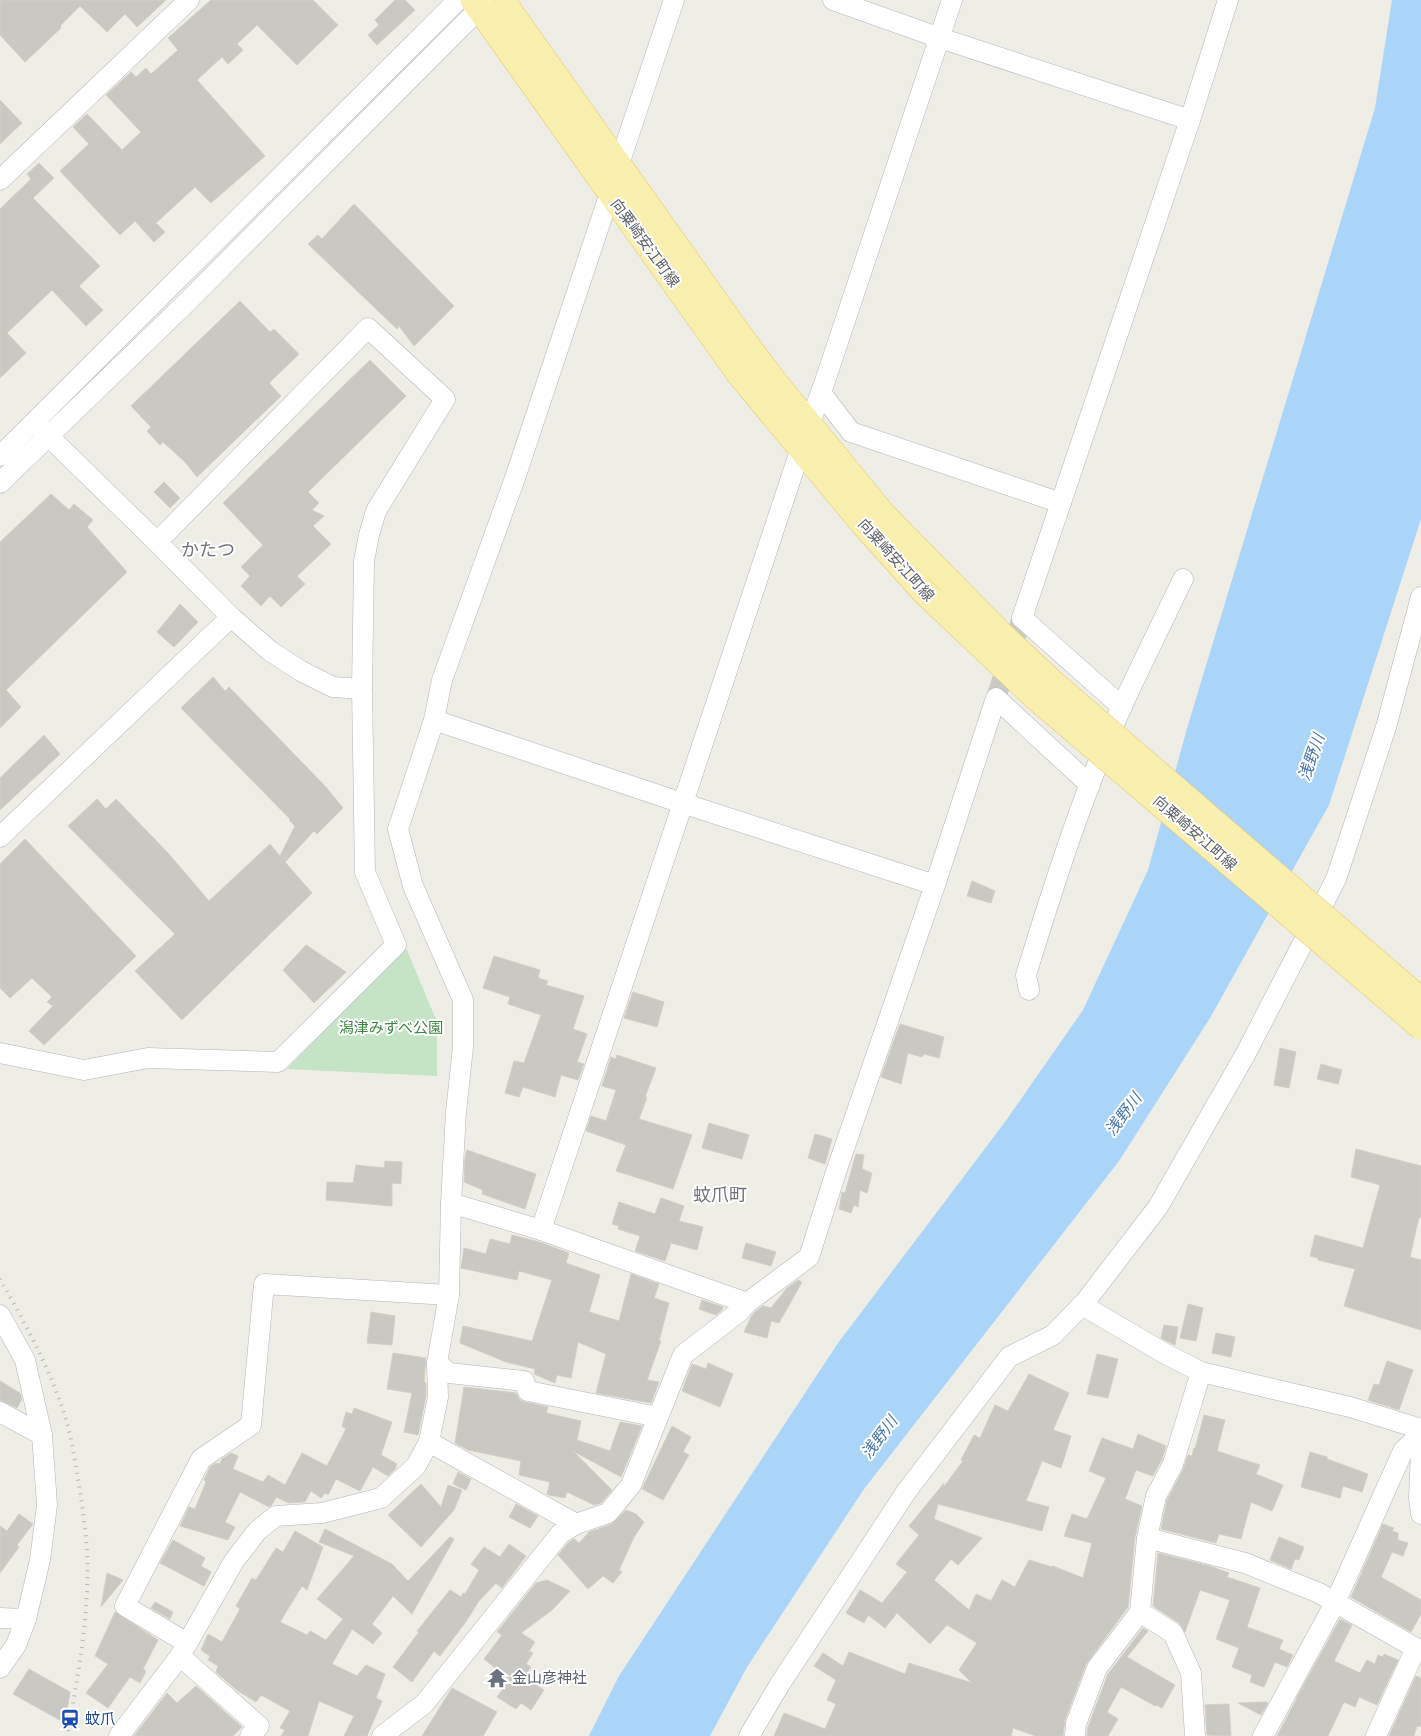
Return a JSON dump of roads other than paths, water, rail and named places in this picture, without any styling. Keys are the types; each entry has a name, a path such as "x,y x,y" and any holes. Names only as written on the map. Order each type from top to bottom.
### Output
{"main road":[{"name":"向粟崎安江町線","path":"502,0 739,334 774,381 882,513 993,627 1043,689 1421,1027"},
{"name":"向粟崎安江町線","path":"475,2 739,374 863,524 924,592 1421,1000"}],"street":[{"path":"0,180 189,0"},
{"path":"619,164 674,0"},
{"path":"833,0 940,38 1190,120"},
{"path":"541,1230 682,803 952,0"},
{"path":"1122,707 1022,618 1190,120 1228,0"},
{"path":"0,456 475,2"},
{"path":"0,483 182,307 475,2"},
{"path":"119,1736 184,1649 234,1561 258,1530 276,1516 322,1513 382,1498 416,1466 429,1442 438,1397 437,1363 449,1295 451,1203 456,1112 463,1047 463,1000 413,886 398,829 434,720 442,680 515,478 610,193"},
{"path":"0,1053 84,1070 148,1058 278,1062 396,945 365,872 362,689 364,561 376,511 445,399 368,328 157,542"},
{"path":"821,393 851,432 1061,503"},
{"path":"34,423 157,542 231,617 270,651 301,671 333,688 362,689"},
{"path":"1029,990 1026,975 1060,868 1090,785 1122,707 1183,579"},
{"path":"750,1736 780,1684 906,1492 1009,1356 1053,1336 1082,1305 1158,1206 1245,1055 1336,879 1386,727 1421,597"},
{"path":"0,838 231,617"},
{"path":"382,1736 424,1704 560,1534 576,1524 608,1513 631,1485 683,1355 739,1312 747,1302 809,1257 996,698 1090,785"},
{"path":"434,720 935,885"},
{"path":"451,1203 541,1230 747,1302"},
{"path":"260,1733 184,1649 126,1606 201,1459 251,1425 264,1284 449,1295"},
{"path":"1082,1305 1164,1353 1201,1372 1350,1407 1421,1429"},
{"path":"0,1315 25,1360 42,1435 46,1505 40,1560 26,1619 16,1645 0,1668"},
{"path":"437,1363 449,1373 524,1381 528,1391 658,1417"},
{"path":"1074,1736 1076,1724 1097,1668 1140,1612 1147,1538 1156,1496 1173,1464 1201,1372"},
{"path":"0,1412 42,1435"},
{"path":"1263,1736 1335,1602 1404,1451 1421,1434"},
{"path":"429,1442 576,1524"},
{"path":"1421,1450 1419,1498 1421,1514"},
{"path":"1147,1538 1245,1563 1319,1592 1418,1649 1376,1736"},
{"path":"1140,1612 1172,1633 1192,1673 1195,1736"},
{"path":"0,1618 26,1619"}],"water":[{"name":"浅野川","path":"1392,0 1421,0 1421,519 1329,805 1210,1018 1119,1161 864,1489 747,1667 710,1736 589,1736 619,1676 838,1343 1005,1122 1083,1010 1148,870 1188,725 1375,108"}],"tunnel":[{"path":"996,698 1022,618"}],"railway":[{"path":"0,1279 30,1334 48,1372 63,1411 70,1436 81,1499 87,1551 87,1598 79,1667 67,1736"}],"place":[{"name":"金山彦神社","path":"497,1678"},
{"name":"蚊爪","path":"70,1719"}],"district":[{"name":"かたつ","path":"208,550"},
{"name":"蚊爪町","path":"720,1195"}],"park label":[{"name":"潟津みずべ公園","path":"391,1028"}]}
